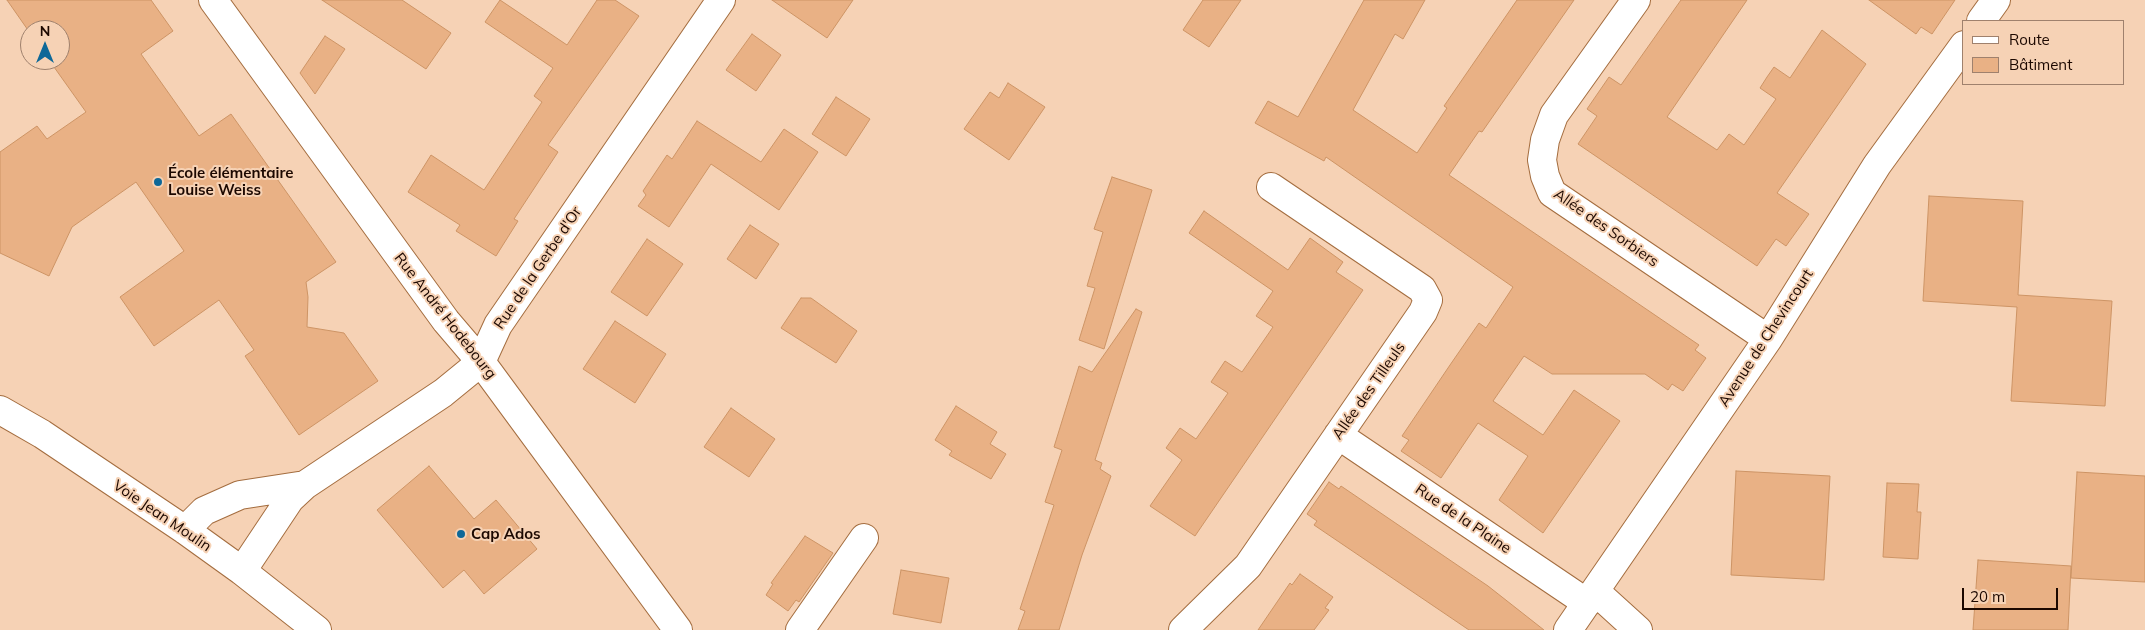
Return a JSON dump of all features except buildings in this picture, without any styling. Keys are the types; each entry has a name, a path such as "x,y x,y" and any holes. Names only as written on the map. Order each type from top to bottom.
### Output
{"street":[{"name":"Rue André Hodebourg","path":"213,0 446,322 481,362 678,630"},
{"name":"Rue de la Gerbe d'Or","path":"242,571 290,499 305,485 443,393 481,362 498,325 721,0"},
{"name":"Allée des Sorbiers","path":"1636,0 1554,115 1545,140 1542,160 1545,176 1552,193 1768,339"},
{"path":"1982,20 1996,0"},
{"name":"Avenue de Chevincourt","path":"1568,630 1768,339 1877,165 1962,48"},
{"name":"Allée des Tilleuls","path":"1184,630 1248,566 1423,312 1428,300 1422,289 1271,186"},
{"name":"Voie Jean Moulin","path":"0,410 42,434 185,530 318,630"},
{"name":"Rue de la Plaine","path":"1338,434 1634,624 1638,630"},
{"name":"Rue de la Gerbe d'Or","path":"185,530 204,511 240,495 305,485"},
{"path":"800,630 864,538"}],"place":[{"name":"École élémentaire Louise Weiss","path":"158,182"},
{"name":"Cap Ados","path":"461,534"}]}
